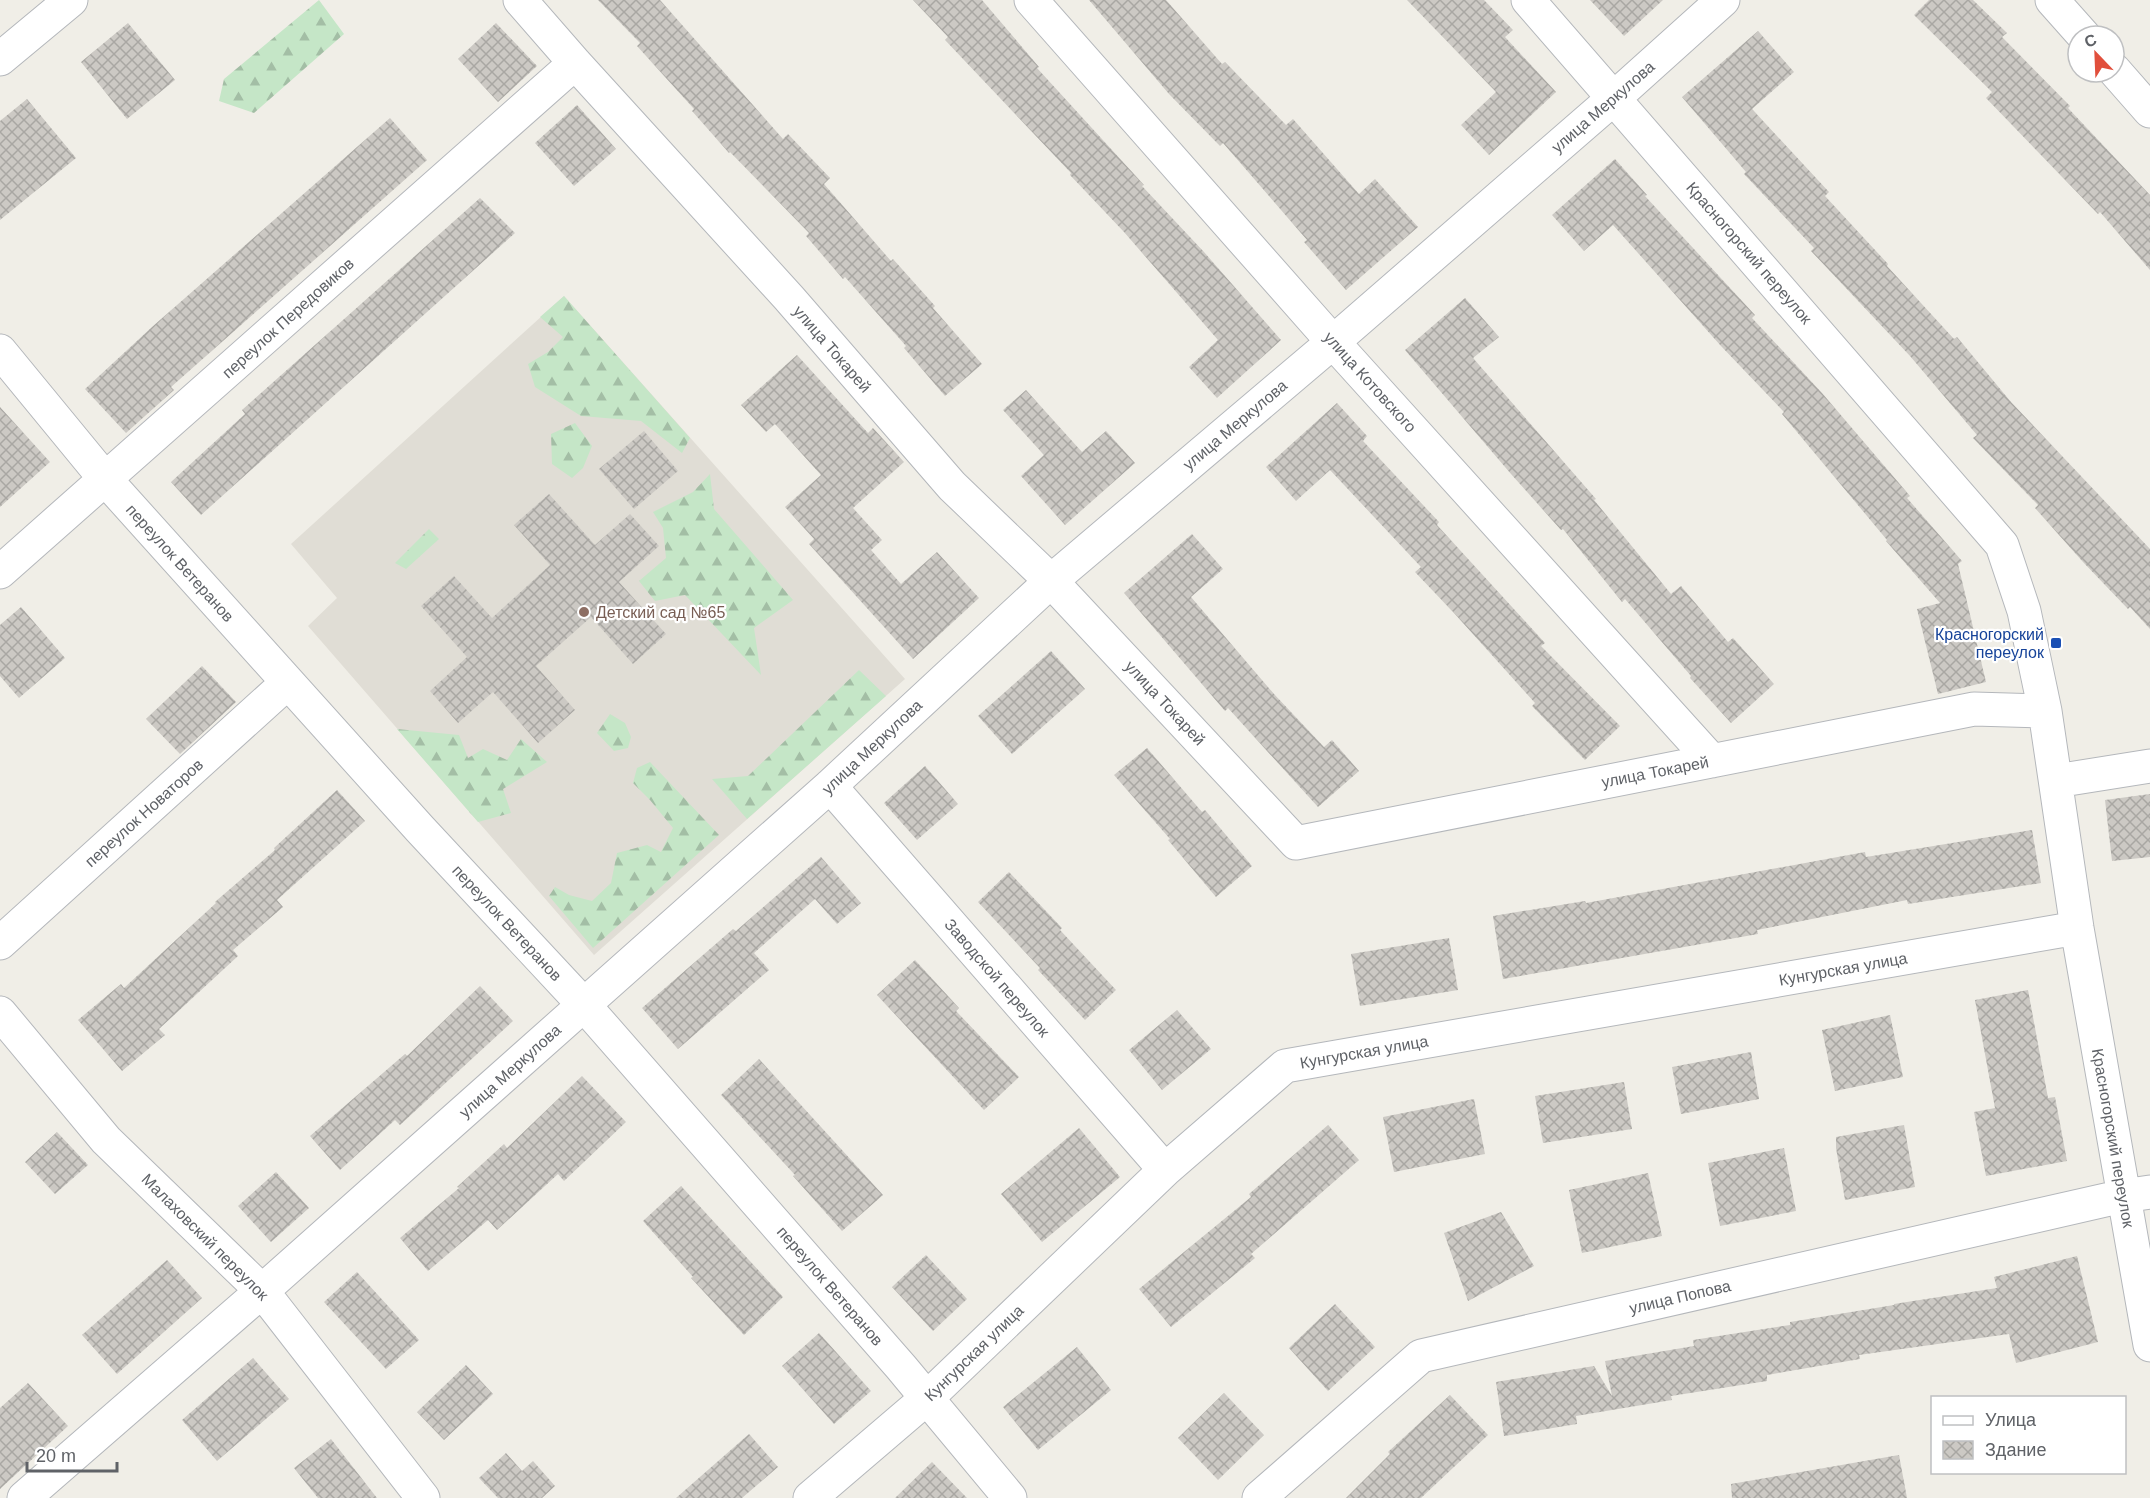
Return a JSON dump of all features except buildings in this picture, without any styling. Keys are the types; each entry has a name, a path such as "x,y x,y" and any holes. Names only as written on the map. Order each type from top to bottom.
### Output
{"street":[{"path":"0,59 71,0"},
{"name":"улица Токарей","path":"520,0 789,298 952,486 1051,581 1296,843 1974,710 2045,711"},
{"name":"улица Котовского","path":"1031,0 1333,342 1712,761"},
{"name":"Красногорский переулок","path":"1528,0 2002,544 2024,611 2045,711 2077,928 2137,1194 2150,1345"},
{"name":"улица Меркулова","path":"24,1498 830,786 1051,581 1333,342 1614,98 1723,0"},
{"path":"2052,0 2073,24"},
{"name":"переулок Передовиков","path":"0,572 575,63"},
{"path":"2126,84 2150,111"},
{"name":"переулок Ветеранов","path":"0,351 106,480 287,683 584,1005 927,1398 1010,1498"},
{"name":"переулок Новаторов","path":"0,943 287,683"},
{"path":"2056,781 2150,766"},
{"name":"Заводской переулок","path":"830,786 1165,1170"},
{"name":"Кунгурская улица","path":"810,1498 927,1398 1165,1170 1285,1066 2077,928"},
{"name":"Малаховский переулок","path":"0,1013 106,1140 262,1290 423,1498"},
{"name":"улица Попова","path":"1258,1498 1421,1356 2137,1194"}],"shaded area":[{"name":"Детский сад №65","path":"564,296 905,679 594,955 308,626 337,598 291,544"}],"green space":[{"path":"319,0 344,34 254,113 219,101 224,79"},
{"path":"564,296 690,438 682,453 641,421 581,416 535,387 528,364 548,352 563,337 540,317"},
{"path":"575,423 592,446 583,468 572,478 552,464 551,434"},
{"path":"710,474 714,509 793,600 754,628 761,675 685,595 655,601 639,581 666,558 663,528 653,512 693,492"},
{"path":"429,529 439,539 406,569 395,563"},
{"path":"859,670 886,696 747,819 712,779 748,776"},
{"path":"610,714 625,723 631,737 628,748 614,751 597,733"},
{"path":"397,729 459,735 468,758 483,749 507,760 521,739 547,762 503,789 511,813 478,822"},
{"path":"650,762 719,835 593,948 549,896 555,887 569,895 592,901 611,883 617,853 647,845 661,852 673,828 633,783 637,768"}],"place":[{"name":"Детский сад №65","path":"584,612"},
{"name":"Красногорский переулок","path":"2056,643"}]}
